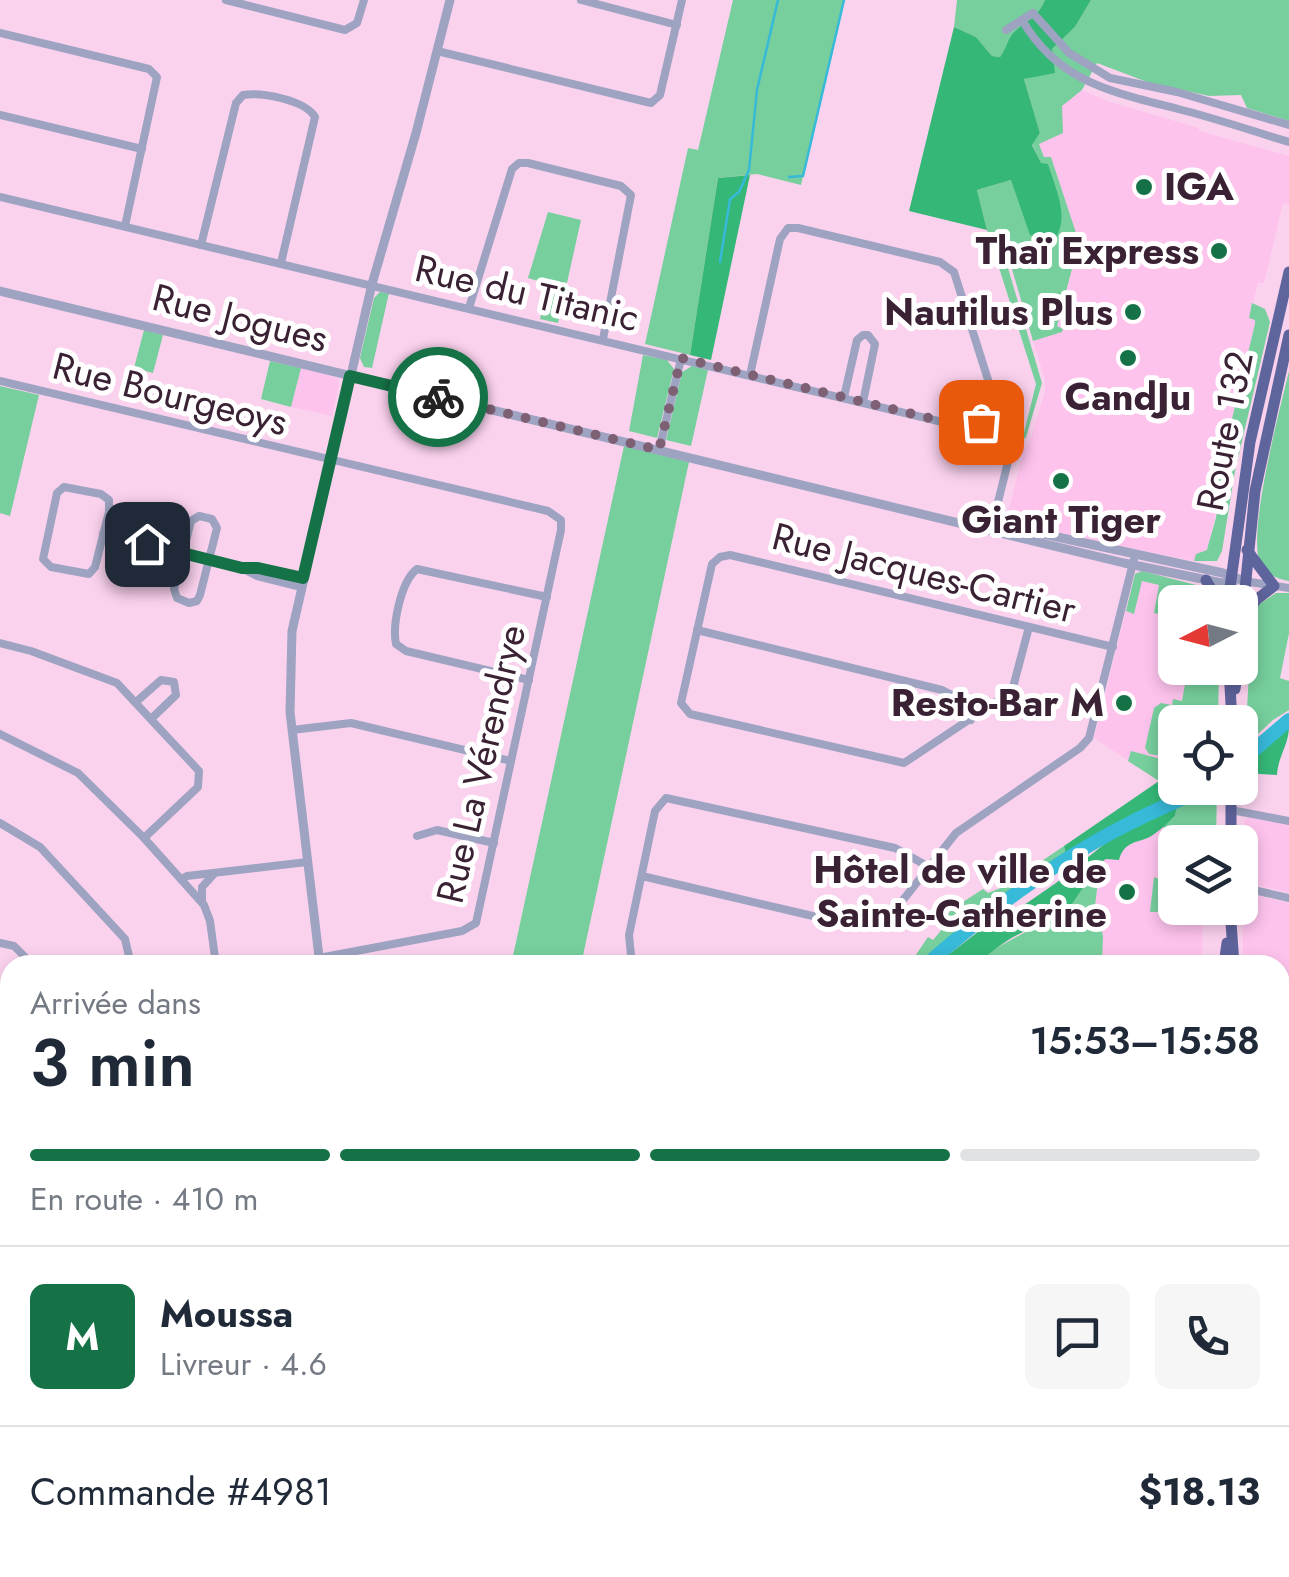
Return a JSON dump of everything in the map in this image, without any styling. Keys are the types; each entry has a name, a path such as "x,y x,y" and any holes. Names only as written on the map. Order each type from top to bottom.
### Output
{"highway":[{"name":"Route 132","path":"1229,585 1251,435 1289,272"},
{"name":"Route 132","path":"1244,585 1260,466 1289,336"},
{"path":"1247,550 1274,586 1258,598"},
{"path":"1206,580 1209,585"},
{"path":"1231,805 1231,825"},
{"path":"1225,955 1230,925"},
{"path":"1230,925 1233,955"}],"street":[{"path":"226,0 264,5 345,30 357,22 364,0"},
{"path":"319,955 292,730 289,657 302,582 372,284 450,0"},
{"path":"580,0 676,25"},
{"path":"436,51 648,104 660,95 682,0"},
{"path":"1006,30 1033,13 1069,52 1110,78 1178,92 1289,125"},
{"path":"1022,20 1058,62 1096,86 1289,142"},
{"path":"0,33 151,70 158,83 124,226"},
{"path":"201,246 236,103 243,95 253,94 304,106 315,118 281,263"},
{"path":"0,115 142,149"},
{"path":"469,308 512,170 525,162 630,191 632,202 602,339"},
{"name":"Rue du Titanic","path":"0,197 979,430"},
{"path":"750,375 780,239 786,230 798,228 951,267 988,380 979,430 1001,436 1010,447 991,530"},
{"name":"Rue Jogues","path":"0,291 991,530 1244,581"},
{"path":"844,398 857,340 865,334 875,344 863,402"},
{"path":"659,450 681,358"},
{"name":"Rue Bourgeoys","path":"0,381 548,511 559,518"},
{"path":"64,487 107,498 110,507 103,534 92,573 51,567 44,562 56,499 64,487"},
{"path":"209,517 216,525 199,599 185,602 174,592 183,553 192,518 209,517"},
{"name":"Rue La Vérendrye","path":"347,955 471,928 478,920 561,530 559,518"},
{"path":"103,534 242,568 257,576 302,582"},
{"name":"Rue Jacques-Cartier","path":"697,630 712,564 722,556 737,556 1113,647"},
{"path":"642,876 868,928 886,922 963,827 1086,742 1094,728 1134,560"},
{"name":"Rue Jogues","path":"1134,560 1206,580 1230,579"},
{"path":"529,680 406,651 396,644 394,633 407,580 417,569 547,597"},
{"path":"1244,581 1289,588"},
{"path":"971,720 954,696 942,690 697,630 681,696 682,706 690,714 900,764 913,759 971,720 1014,688 1030,627"},
{"path":"0,643 112,680 196,767 201,777 198,787 144,838"},
{"path":"136,702 161,680 174,682 176,695 152,719"},
{"path":"292,730 351,724 511,761"},
{"path":"0,734 84,777 204,905"},
{"path":"631,955 629,936 656,808 672,797 895,848 929,868"},
{"path":"1231,810 1289,821"},
{"path":"0,824 36,844 127,941 129,955"},
{"path":"417,836 442,830 494,843"},
{"path":"181,879 307,862"},
{"path":"215,955 202,893 204,883 220,872"},
{"path":"1258,890 1289,898"},
{"path":"0,943 14,946 23,955"}],"shaded area":[{"path":"1082,90 1199,131 1289,156 1289,204 1283,203 1264,283 1258,283 1249,317 1255,324 1216,481 1212,480 1219,499 1207,550 1197,554 1194,561 1006,522 1023,451 1045,391 1033,341 1062,332 1057,327 1079,242 1039,144 1062,118 1061,106"},
{"path":"301,368 338,378 332,416 291,407"},
{"path":"1139,571 1166,576 1168,585 1158,585 1158,685 1191,685 1188,705 1158,705 1158,780 1094,738 1135,574"},
{"path":"1248,817 1289,825 1289,893 1258,885 1258,825 1244,825"},
{"path":"1158,829 1158,925 1203,925 1202,955 1101,955 1103,936 1094,915 1100,863 1105,859 1119,860 1122,850"},
{"path":"1258,895 1289,903 1289,955 1243,955 1243,925 1258,925"}],"green space":[{"path":"733,0 844,0 801,185 757,174 718,178 690,355 645,344 688,148 698,150"},
{"path":"957,0 1045,0 1013,33 1000,57 992,56 976,37 954,27"},
{"path":"1045,0 1091,0 1075,27 1052,49 1055,73 1024,79 1040,133 1032,145 1041,163 1048,164 1060,204 1061,223 1053,242 1030,235 1011,180 977,190 987,230 909,211 954,27 976,37 992,56 1000,57 1013,33"},
{"path":"1091,0 1289,0 1289,121 1247,108 1241,95 1209,96 1147,82 1097,63 1082,90 1062,106 1063,133 1039,144 1044,157 1051,157 1079,242 1057,326 1062,332 1033,341 1001,232 998,234 1042,383 1022,441 1036,384 977,190 1011,180 1041,164 1032,144 1040,133 1024,79 1048,73 1052,49 1075,27"},
{"path":"750,175 711,360 690,355 718,178"},
{"path":"548,212 581,220 558,323 540,319 548,284 528,278"},
{"path":"380,292 389,293 372,368 364,367 360,358 374,298"},
{"path":"1252,303 1265,309 1270,322 1235,471 1222,551 1217,561 1194,561 1196,554 1207,550 1217,514 1217,495 1210,480 1217,480 1255,324 1249,318"},
{"path":"144,330 163,335 153,373 134,368"},
{"path":"643,355 667,360 674,369 657,438 629,431"},
{"path":"270,361 301,368 291,407 261,399"},
{"path":"692,366 708,370 691,446 666,440 682,372"},
{"path":"1289,371 1289,581 1264,568 1257,543 1267,467"},
{"path":"0,386 39,395 10,516 0,513"},
{"path":"624,446 689,462 583,955 513,955"},
{"path":"1142,571 1196,585 1142,581 1134,614 1126,611 1135,574"},
{"path":"1276,593 1289,593 1289,633 1280,678 1289,681 1289,710 1258,734 1258,705 1247,705 1248,685 1258,685 1258,605"},
{"path":"1185,685 1219,685 1218,705 1172,705 1173,699 1182,701"},
{"path":"1158,705 1158,755 1149,754 1145,748"},
{"path":"1289,726 1277,775 1258,774 1258,753"},
{"path":"1131,751 1158,758 1158,780 1128,761"},
{"path":"1158,782 1158,803 1129,817 1067,860 1064,846"},
{"path":"1217,805 1216,825 1164,825 1175,816 1177,806"},
{"path":"1177,806 1175,816 1165,825 1158,825 1157,832 1129,845 1119,860 1106,859 1100,863 1059,923 1014,936 988,955 948,955 1056,883 1123,829"},
{"path":"1064,846 1067,860 1050,875 967,928 934,955 916,955 928,937 933,940 944,927 941,923 952,909 983,889 988,893"},
{"path":"1100,863 1094,915 1098,916 1103,936 1102,955 987,955 991,951 1069,908"},
{"path":"1154,877 1158,878 1158,912 1150,912"}],"waterway":[{"path":"720,262 730,199 739,192 749,170 757,90 778,0"},
{"path":"789,177 803,176 844,0"},
{"path":"1258,747 1289,720"},
{"path":"938,955 999,905 1053,868 1107,835 1168,805"}],"way so far":[{"path":"438,397 659,450 681,358 979,430 981,422"}],"place":[{"name":"IGA","path":"1144,187"},
{"name":"Thaï Express","path":"1219,251"},
{"name":"Nautilus Plus","path":"1133,312"},
{"name":"CandJu","path":"1128,358"},
{"name":"Giant Tiger","path":"1061,481"},
{"name":"Resto-Bar M","path":"1124,703"},
{"name":"Hôtel de ville de Sainte-Catherine","path":"1127,892"}],"route":[{"path":"147,544 242,568 303,578 350,376 438,397"}]}
